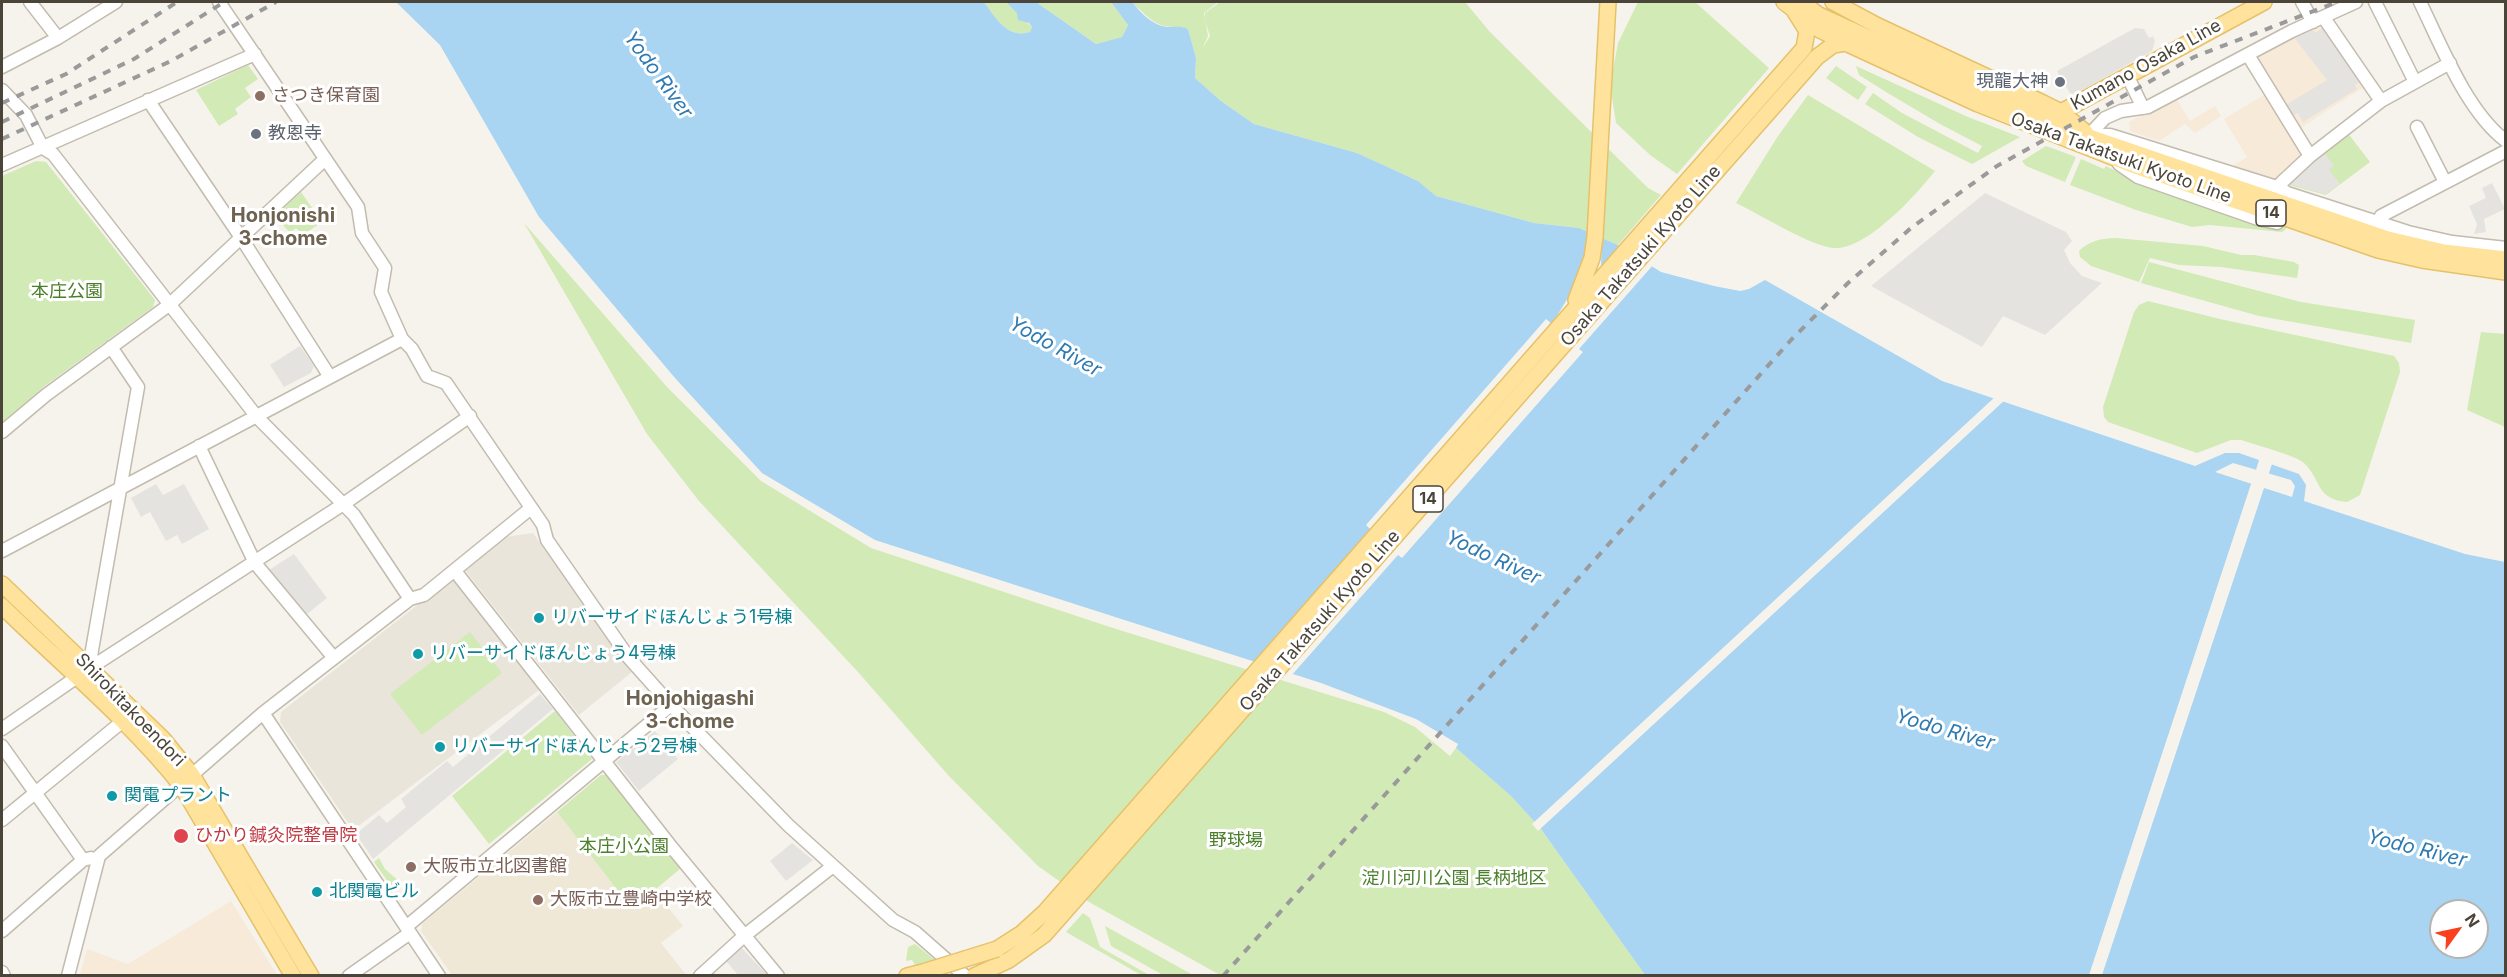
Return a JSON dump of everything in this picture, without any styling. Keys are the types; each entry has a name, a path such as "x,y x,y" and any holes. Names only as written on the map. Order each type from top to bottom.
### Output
{"main road":[{"name":"Osaka Takatsuki Kyoto Line","path":"1568,316 1584,282 1592,258 1595,237 1608,2"},
{"name":"Osaka Takatsuki Kyoto Line","path":"1833,2 1878,26 2061,112 2089,135"},
{"name":"Kumano Osaka Line","path":"2061,112 2264,2"},
{"path":"1793,5 1820,22 1846,43"},
{"path":"1793,5 1807,31 1810,52"},
{"name":"Osaka Takatsuki Kyoto Line","path":"1820,22 2069,130 2380,237 2444,252 2505,260"},
{"path":"1810,52 1820,22"},
{"name":"Osaka Takatsuki Kyoto Line","path":"907,975 969,960 997,949 1025,931 1045,912 1568,316 1810,52 1846,43 1978,104 2102,153 2378,249 2433,262 2505,272"},
{"name":"Osaka Takatsuki Kyoto Line","path":"974,975 1010,960 1038,940 1810,52"},
{"name":"Shirokitakoendori","path":"2,584 84,673 123,721 187,780 311,975"},
{"name":"Shirokitakoendori","path":"2,606 164,739 293,975"}],"street":[{"path":"30,2 58,38"},
{"path":"2,68 58,38 116,2"},
{"path":"219,2 358,207 362,233 386,268 381,292 402,339 412,350 427,376 446,383 470,416 543,525 547,540 629,658 671,705 788,825 893,920 915,932 964,975"},
{"path":"2302,2 2381,101"},
{"path":"2089,135 2105,118 2121,111 2148,107 2356,2"},
{"path":"2375,2 2415,82"},
{"path":"2420,2 2475,108 2505,141"},
{"path":"2,165 255,54"},
{"path":"2248,55 2310,156"},
{"path":"2280,188 2281,183 2310,156 2381,101 2450,63"},
{"path":"2127,75 2143,108"},
{"path":"2,90 26,115 43,148 52,154 257,417 354,515 410,599"},
{"path":"148,100 242,238 330,377"},
{"path":"2417,127 2445,182"},
{"path":"2089,135 2110,135 2280,188 2287,193 2377,224 2441,240 2505,248"},
{"path":"2377,224 2381,216 2505,151"},
{"path":"2102,153 2138,177 2258,219 2277,223"},
{"path":"2,432 45,395 169,305 324,160"},
{"path":"2,551 402,339"},
{"path":"84,673 92,650 138,387 111,347"},
{"path":"2,729 342,505 470,416"},
{"path":"199,446 255,563 334,658"},
{"path":"2,931 83,860 99,856 263,713 410,599 424,595 531,508"},
{"path":"455,571 604,762 778,975"},
{"path":"349,975 408,930 671,705"},
{"path":"263,713 440,975"},
{"path":"2,820 123,721"},
{"path":"2,746 83,860"},
{"path":"68,975 99,856"},
{"path":"700,975 744,936 833,866"}],"shaded area":[{"path":"2319,23 2325,25 2367,85 2299,129 2257,59 2258,54"},
{"path":"2326,26 2362,81 2355,85 2357,89 2303,122 2298,113 2292,116 2286,105 2327,80 2293,36 2311,27 2315,33"},
{"path":"2135,28 2144,29 2149,38 2153,36 2155,41 2152,51 2075,94 2070,93 2057,71"},
{"path":"2267,93 2302,153 2302,157 2277,181 2232,166 2247,157 2224,119"},
{"path":"2175,97 2190,121 2215,106 2221,116 2195,133 2185,124 2159,141 2130,131 2129,122"},
{"path":"2323,151 2334,166 2329,169 2340,184 2326,194 2289,184 2288,182"},
{"path":"2492,183 2505,209 2484,219 2486,232 2474,234 2477,224 2469,206 2486,198 2482,188"},
{"path":"1985,193 2066,232 2072,241 2064,250 2070,263 2082,276 2102,283 2045,335 2003,316 1982,347 1871,286"},
{"path":"300,346 314,366 311,373 284,387 270,365"},
{"path":"156,484 163,495 184,484 209,529 182,544 177,535 166,541 150,512 141,517 131,498"},
{"path":"533,533 632,672 579,715 464,569 505,537"},
{"path":"294,554 327,598 307,614 269,570"},
{"path":"453,577 539,690 353,830 280,722 281,712"},
{"path":"540,694 553,709 373,859 356,834 379,815 387,823 406,807 401,799 447,761 453,767"},
{"path":"655,731 678,759 639,791 616,762"},
{"name":"大阪市立豊崎中学校","path":"557,812 632,909 655,891 683,926 661,943 687,976 452,975 421,931 422,924"},
{"path":"792,843 813,860 786,881 770,861"},
{"path":"231,901 277,975 80,975 87,949 128,964"},
{"path":"740,946 767,975 738,975 725,960"}],"green space":[{"path":"984,2 1006,2 1032,27 1030,32 1015,33 1009,30 1003,26"},
{"path":"1036,2 1111,2 1128,25 1122,37 1096,44"},
{"path":"1130,2 1218,2 1204,13 1205,19 1205,13 1220,2 1465,2 1490,32 1648,188 1661,195 1618,245 1579,228 1534,223 1436,196 1418,181 1357,153 1254,124 1221,101 1195,78 1196,58 1188,29 1159,24","holes":["1206,23 1210,36 1202,49 1208,36"]},
{"path":"1638,2 1695,2 1769,68 1677,174 1650,155 1616,123 1610,85 1618,43"},
{"path":"248,65 258,79 245,88 251,97 235,109 238,114 219,126 196,90"},
{"path":"1836,66 1867,87 1858,100 1826,78"},
{"path":"1856,66 1968,117 2020,137 1972,164 1918,137 1865,104 1873,93 1902,113 1978,153 1982,146 1940,124 1859,75"},
{"path":"1808,95 1935,171 1916,194 1889,220 1860,241 1846,247 1833,248 1812,242 1736,203 1778,136"},
{"path":"2347,132 2370,162 2326,195 2289,185 2287,182"},
{"path":"2046,146 2076,157 2065,182 2026,166 2022,161"},
{"path":"2081,159 2104,169 2106,166 2134,181 2256,224 2281,228 2285,226 2286,229 2282,232 2210,225 2192,227 2136,210 2070,185"},
{"name":"本庄公園","path":"36,161 46,162 155,300 153,307 42,388 2,424 2,176"},
{"path":"301,192 322,222 303,235 296,228 290,233 275,216"},
{"path":"524,223 667,387 761,481 871,548 1113,628 1384,712 1415,727 1450,756 1456,748 1511,796 1541,829 1645,975 1220,975 1089,902 1038,866 948,775 858,672 699,501 647,434"},
{"path":"2116,238 2203,246 2241,255 2294,262 2299,265 2297,278 2221,267 2179,265 2150,258 2139,282 2091,266 2080,257 2079,251 2091,242"},
{"path":"2149,262 2301,302 2415,320 2411,343 2259,316 2141,283"},
{"path":"2148,301 2220,319 2394,356 2399,363 2400,372 2360,495 2347,502 2329,497 2320,488 2310,469 2300,460 2241,440 2231,440 2197,453 2108,422 2104,417 2103,407 2134,312 2139,305"},
{"path":"2481,332 2505,334 2505,427 2467,410"},
{"path":"470,632 502,673 422,735 390,694"},
{"path":"555,711 592,759 489,844 452,796"},
{"name":"本庄小公園","path":"601,775 608,775 681,868 632,909 557,812"},
{"path":"379,858 385,869 401,883 393,889 374,862"},
{"path":"1083,913 1090,918 1100,947 1149,975 1141,975 1066,932"},
{"path":"1105,926 1193,975 1163,975 1111,946"},
{"path":"915,944 935,960 915,965 912,960 906,961 908,947"}],"water":[{"name":"Yodo River","path":"396,2 984,2 1003,26 1015,33 1022,33 1030,32 1032,27 1029,23 1018,20 1017,13 1006,2 1036,2 1096,44 1122,37 1128,25 1111,2 1132,2 1152,22 1168,27 1188,29 1196,58 1195,78 1221,101 1254,124 1357,153 1418,181 1436,196 1534,223 1579,228 1618,245 1661,272 1740,291 1765,280 1942,381 2195,466 2225,453 2239,453 2299,474 2306,485 2304,501 2465,554 2505,562 2505,975 1645,975 1541,829 1511,796 1456,748 1458,744 1416,719 1321,683 875,540 762,473 675,378 539,217 440,45","holes":["2233,463 2291,480 2295,486 2292,497 2215,472"]}],"pier":[{"path":"1602,235 1601,267 1623,244 1654,264 1579,349 1583,352 1402,558 1398,555 1291,676 1253,664 1371,530 1366,525 1546,319 1552,324 1572,291 1585,255"},
{"path":"1996,396 2006,399 1538,831 1532,824"},
{"path":"2260,457 2273,461 2268,476 2255,473"},
{"path":"2252,481 2265,485 2102,975 2089,975"}],"railway":[{"path":"2,103 66,74 177,2"},
{"path":"2,122 134,59 224,2"},
{"path":"2,139 171,61 276,2"},
{"path":"1223,976 1791,340 1848,283 1911,228 1997,166 2194,57 2337,2"}],"place":[{"name":"現龍大神","path":"2060,82"},
{"name":"さつき保育園","path":"260,96"},
{"name":"教恩寺","path":"256,134"},
{"name":"リバーサイドほんじょう1号棟","path":"539,618"},
{"name":"リバーサイドほんじょう4号棟","path":"418,654"},
{"name":"リバーサイドほんじょう2号棟","path":"440,747"},
{"name":"関電プラント","path":"112,796"},
{"name":"ひかり鍼灸院整骨院","path":"181,836"},
{"name":"大阪市立北図書館","path":"411,867"},
{"name":"北関電ビル","path":"317,892"},
{"name":"大阪市立豊崎中学校","path":"538,900"}],"district":[{"name":"Honjonishi 3-chome","path":"283,228"},
{"name":"Honjohigashi 3-chome","path":"690,710"}],"park label":[{"name":"野球場","path":"1236,841"},
{"name":"淀川河川公園 長柄地区","path":"1454,879"}]}
